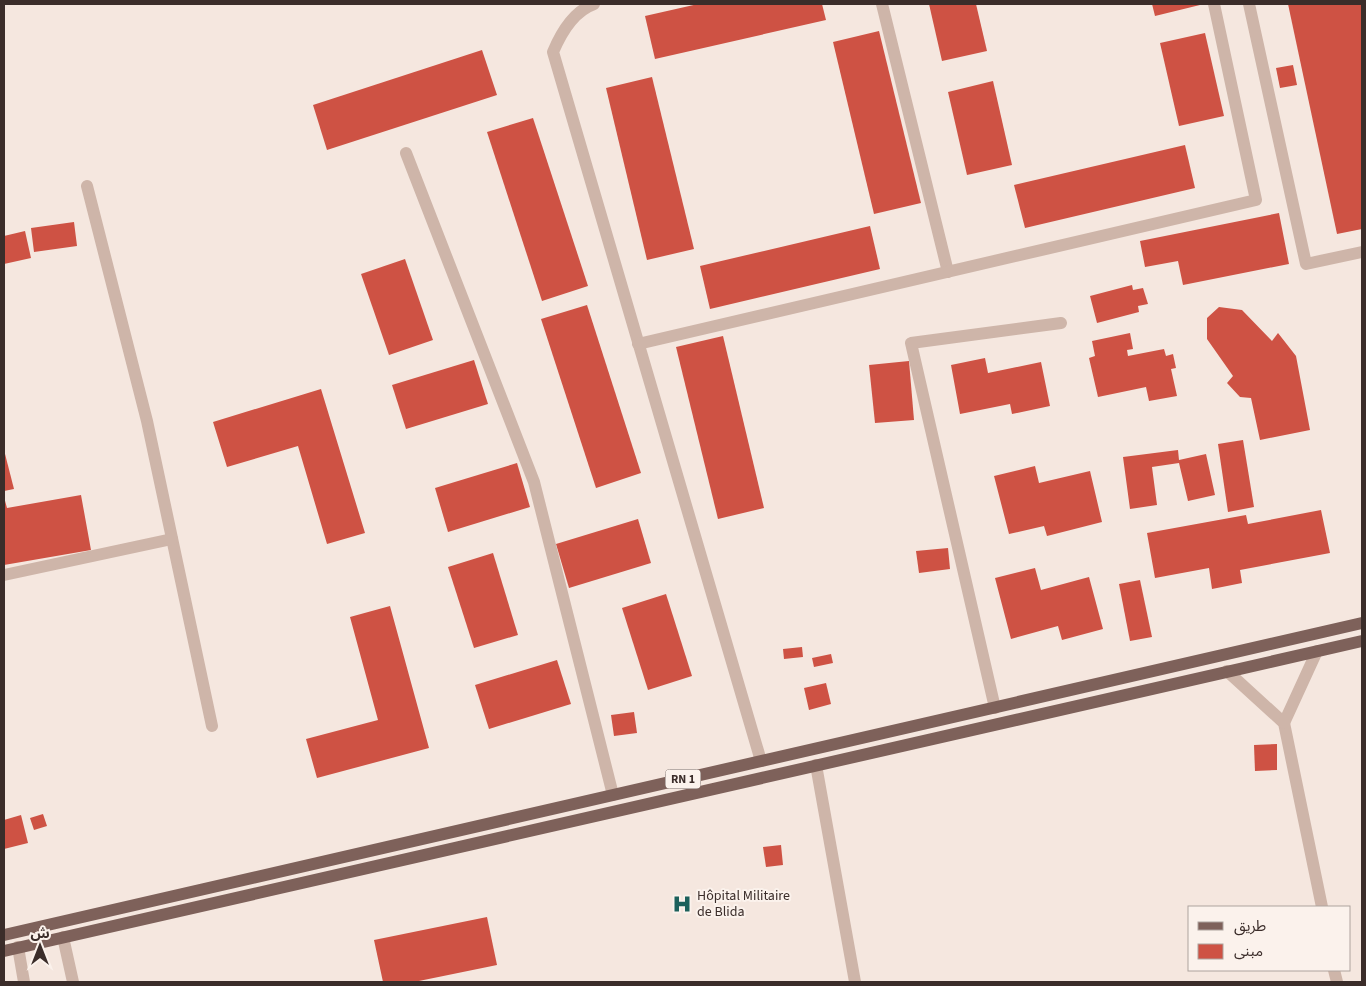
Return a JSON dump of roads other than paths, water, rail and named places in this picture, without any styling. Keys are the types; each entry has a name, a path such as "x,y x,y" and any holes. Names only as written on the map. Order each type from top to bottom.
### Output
{"main road":[{"name":"RN 1","path":"4,936 1362,623"},
{"name":"RN 1","path":"4,951 1362,641"}],"lane":[{"path":"594,4 586,7 561,32 552,52 761,761"},
{"path":"882,4 948,272"},
{"path":"638,344 1256,200 1214,4"},
{"path":"1249,4 1306,264 1362,252"},
{"path":"406,153 534,482 613,795"},
{"path":"87,186 147,421 212,726"},
{"path":"995,708 911,343 1061,323"},
{"path":"4,575 172,539"},
{"path":"1284,723 1317,651"},
{"path":"1227,671 1284,723 1322,906"},
{"path":"816,765 855,982"},
{"path":"63,937 73,982"},
{"path":"18,947 24,982"}],"place":[{"name":"Hôpital Militaire de Blida","path":"682,904"}]}
